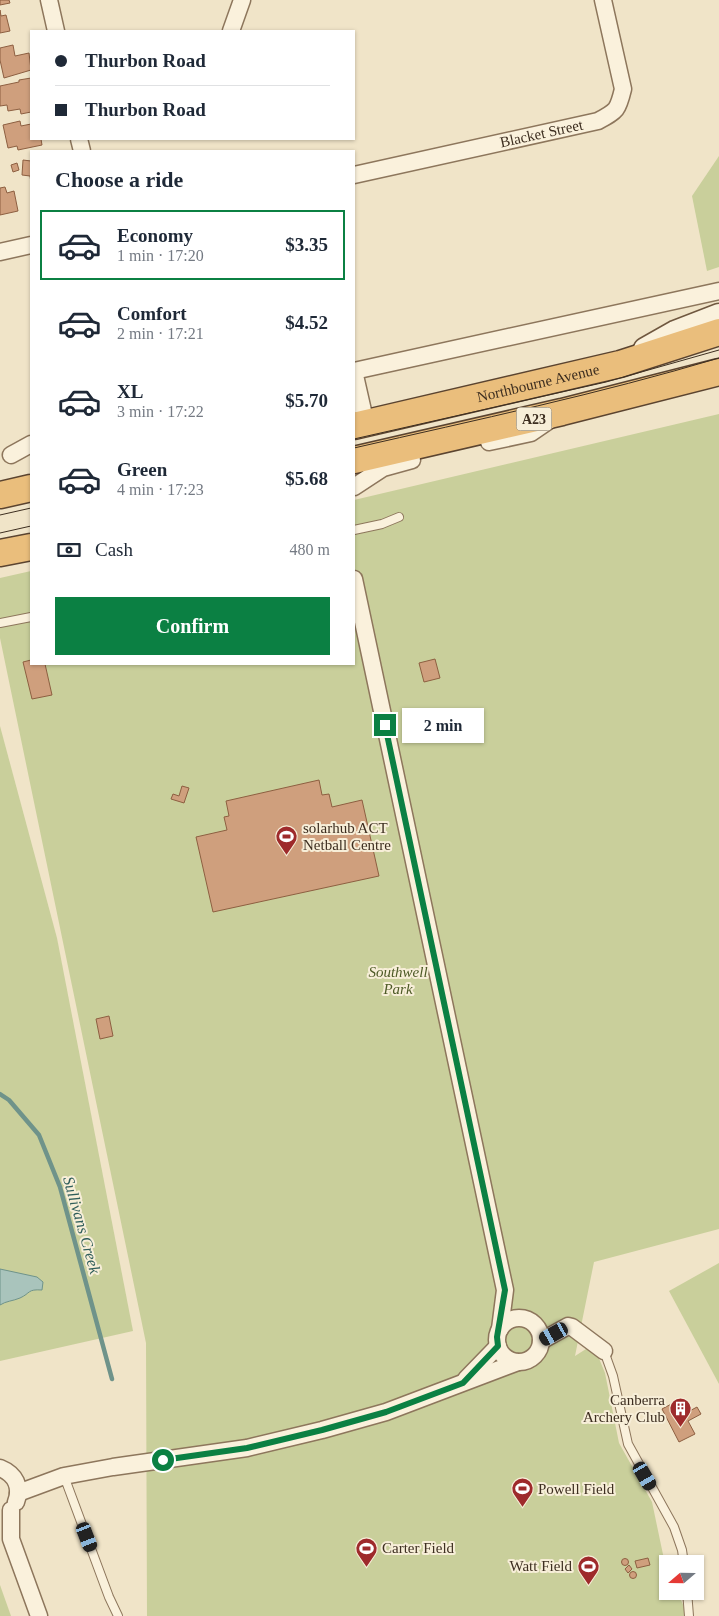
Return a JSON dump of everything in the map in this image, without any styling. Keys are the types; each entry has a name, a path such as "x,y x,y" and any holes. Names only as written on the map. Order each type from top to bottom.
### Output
{"highway":[{"name":"Northbourne Avenue","path":"360,425 620,364 719,332"},
{"name":"A23","path":"357,475 562,412 719,372"},
{"path":"0,495 30,488"},
{"path":"0,553 30,547"}],"main road":[{"path":"620,364 675,332 719,315"}],"street":[{"path":"49,0 56,30"},
{"path":"231,30 242,0"},
{"name":"Blacket Street","path":"355,175 598,121 614,113 623,90 603,0"},
{"path":"0,252 30,245"},
{"path":"355,371 719,291"},
{"path":"355,380 360,425"},
{"path":"11,455 30,445"},
{"path":"355,584 505,1290 497,1337 498,1346 503,1356 518,1362"},
{"path":"18,1492 64,1476 256,1446 322,1430 386,1412 527,1360 535,1355 541,1341 539,1330 505,1290"},
{"path":"500,1328 514,1318 568,1326 604,1351"},
{"path":"541,1341 568,1326"},
{"path":"463,1383 498,1346"},
{"path":"6,1472 64,1476"},
{"path":"6,1472 16,1481 18,1492 15,1505 5,1512 5,1534 39,1616"}],"lane":[{"path":"355,530 382,524 399,517"},
{"path":"0,623 30,617"},
{"path":"604,1351 613,1376 628,1444 674,1527 683,1555"},
{"path":"64,1476 109,1597 118,1616"},
{"path":"688,1600 689,1616"}],"green space":[{"path":"719,156 719,267 707,271 692,196"},
{"name":"Southwell Park","path":"719,414 719,1229 594,1262 575,1356 586,1349 596,1351 605,1373 619,1443 652,1502 663,1555 659,1555 659,1600 681,1600 688,1616 147,1616 146,1343 0,638 0,578 30,571 30,665 355,665 355,500"},
{"path":"0,726 57,938 133,1331 0,1361"},
{"path":"719,1263 719,1384 669,1291"},
{"path":"0,1585 11,1616 0,1616"}],"water":[{"path":"0,1269 37,1277 43,1282 42,1290 31,1291 20,1298 0,1305"}],"building":[{"path":"0,0 9,0 10,3 0,5"},
{"path":"0,10 1,16 6,15 10,31 0,33"},
{"path":"13,45 15,56 29,53 30,70 4,78 0,60 0,48"},
{"path":"30,78 30,112 21,114 20,109 8,111 7,105 0,106 0,86 19,82 19,80"},
{"path":"20,121 21,126 30,124 30,140 41,140 42,145 18,150 17,146 8,148 3,125"},
{"path":"23,160 30,161 30,176 22,175"},
{"path":"17,163 19,170 13,172 11,165"},
{"path":"5,187 7,193 14,191 18,211 0,215 0,188"},
{"path":"435,659 440,678 424,682 419,663"},
{"path":"30,660 30,665 45,665 52,695 32,699 23,662"},
{"name":"solarhub ACT Netball Centre","path":"319,780 322,795 329,794 332,807 362,800 379,876 213,912 196,837 227,830 224,817 229,816 226,801"},
{"path":"182,786 189,788 184,803 171,799 173,794 179,796"},
{"path":"109,1016 113,1036 100,1039 96,1019"},
{"name":"Canberra Archery Club","path":"677,1401 684,1414 697,1407 701,1414 688,1421 695,1434 679,1442 662,1409"},
{"path":"625,1558 629,1562 625,1566 621,1562"},
{"path":"648,1558 650,1565 637,1568 635,1561"},
{"path":"629,1565 632,1569 628,1573 625,1569"},
{"path":"633,1571 637,1575 633,1579 629,1575"}],"waterway":[{"name":"Sullivans Creek","path":"0,1094 9,1100 39,1135 60,1187 112,1379"}],"tram line":[{"path":"355,439 606,382 719,350"},
{"path":"355,448 583,395 719,358"},
{"path":"0,515 30,508"},
{"path":"0,533 30,526"}],"place":[{"name":"solarhub ACT Netball Centre","path":"287,856"},
{"name":"Canberra Archery Club","path":"681,1428"},
{"name":"Powell Field","path":"522,1508"},
{"name":"Carter Field","path":"366,1567"},
{"name":"Watt Field","path":"588,1585"}],"route":[{"path":"163,1460 247,1448 386,1412 463,1383 498,1346 497,1337 505,1290 385,725"}]}
